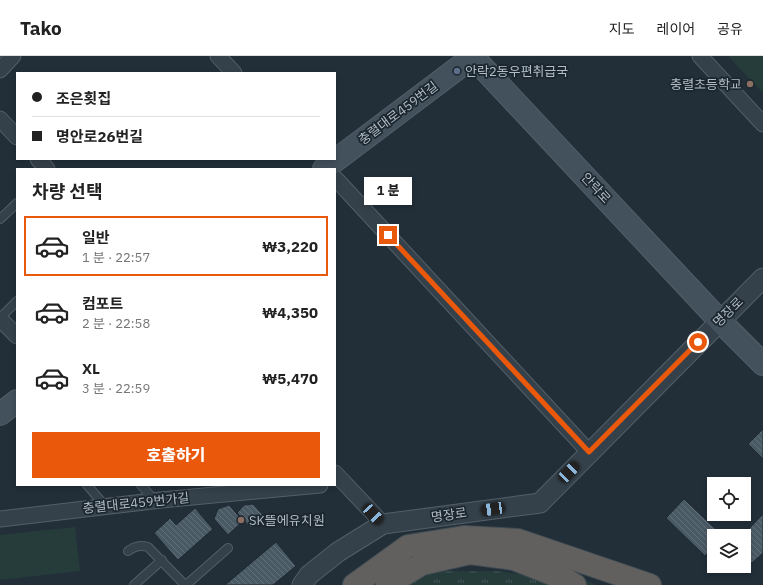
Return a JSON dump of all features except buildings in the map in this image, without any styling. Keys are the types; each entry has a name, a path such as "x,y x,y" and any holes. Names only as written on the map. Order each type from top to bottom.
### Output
{"highway":[{"path":"354,585 408,546 464,537 518,540 650,585"},
{"path":"387,585 422,564 470,553 514,559 567,580 575,585"}],"main road":[{"name":"충렬대로459번길","path":"327,168 473,56"},
{"name":"안락로","path":"473,56 763,364"}],"street":[{"path":"0,70 13,56"},
{"path":"218,56 233,72"},
{"path":"700,56 763,124"},
{"path":"0,119 16,136"},
{"path":"39,160 46,168"},
{"path":"336,180 589,452"},
{"name":"명장로","path":"302,585 309,575 338,552 383,524 540,503 763,278"},
{"path":"0,318 16,335"},
{"path":"338,480 383,524"},
{"name":"충렬대로459번가길","path":"0,519 155,501 239,489 300,486"}],"lane":[{"path":"0,219 16,204"},
{"path":"0,318 16,302"},
{"path":"88,486 106,506"},
{"path":"142,486 155,501"},
{"path":"128,550 135,547 148,547 186,585 228,548"},
{"path":"134,585 162,560"}],"green space":[{"path":"728,56 763,56 763,93"},
{"path":"75,527 80,571 0,580 0,535"},
{"path":"435,571 498,571 542,578 582,579 596,585 399,585"}],"place":[{"name":"안락2동우편취급국","path":"457,71"},
{"name":"충렬초등학교","path":"750,84"},
{"name":"SK뜰에유치원","path":"241,520"}],"route":[{"path":"388,235 589,452 698,342"}]}
